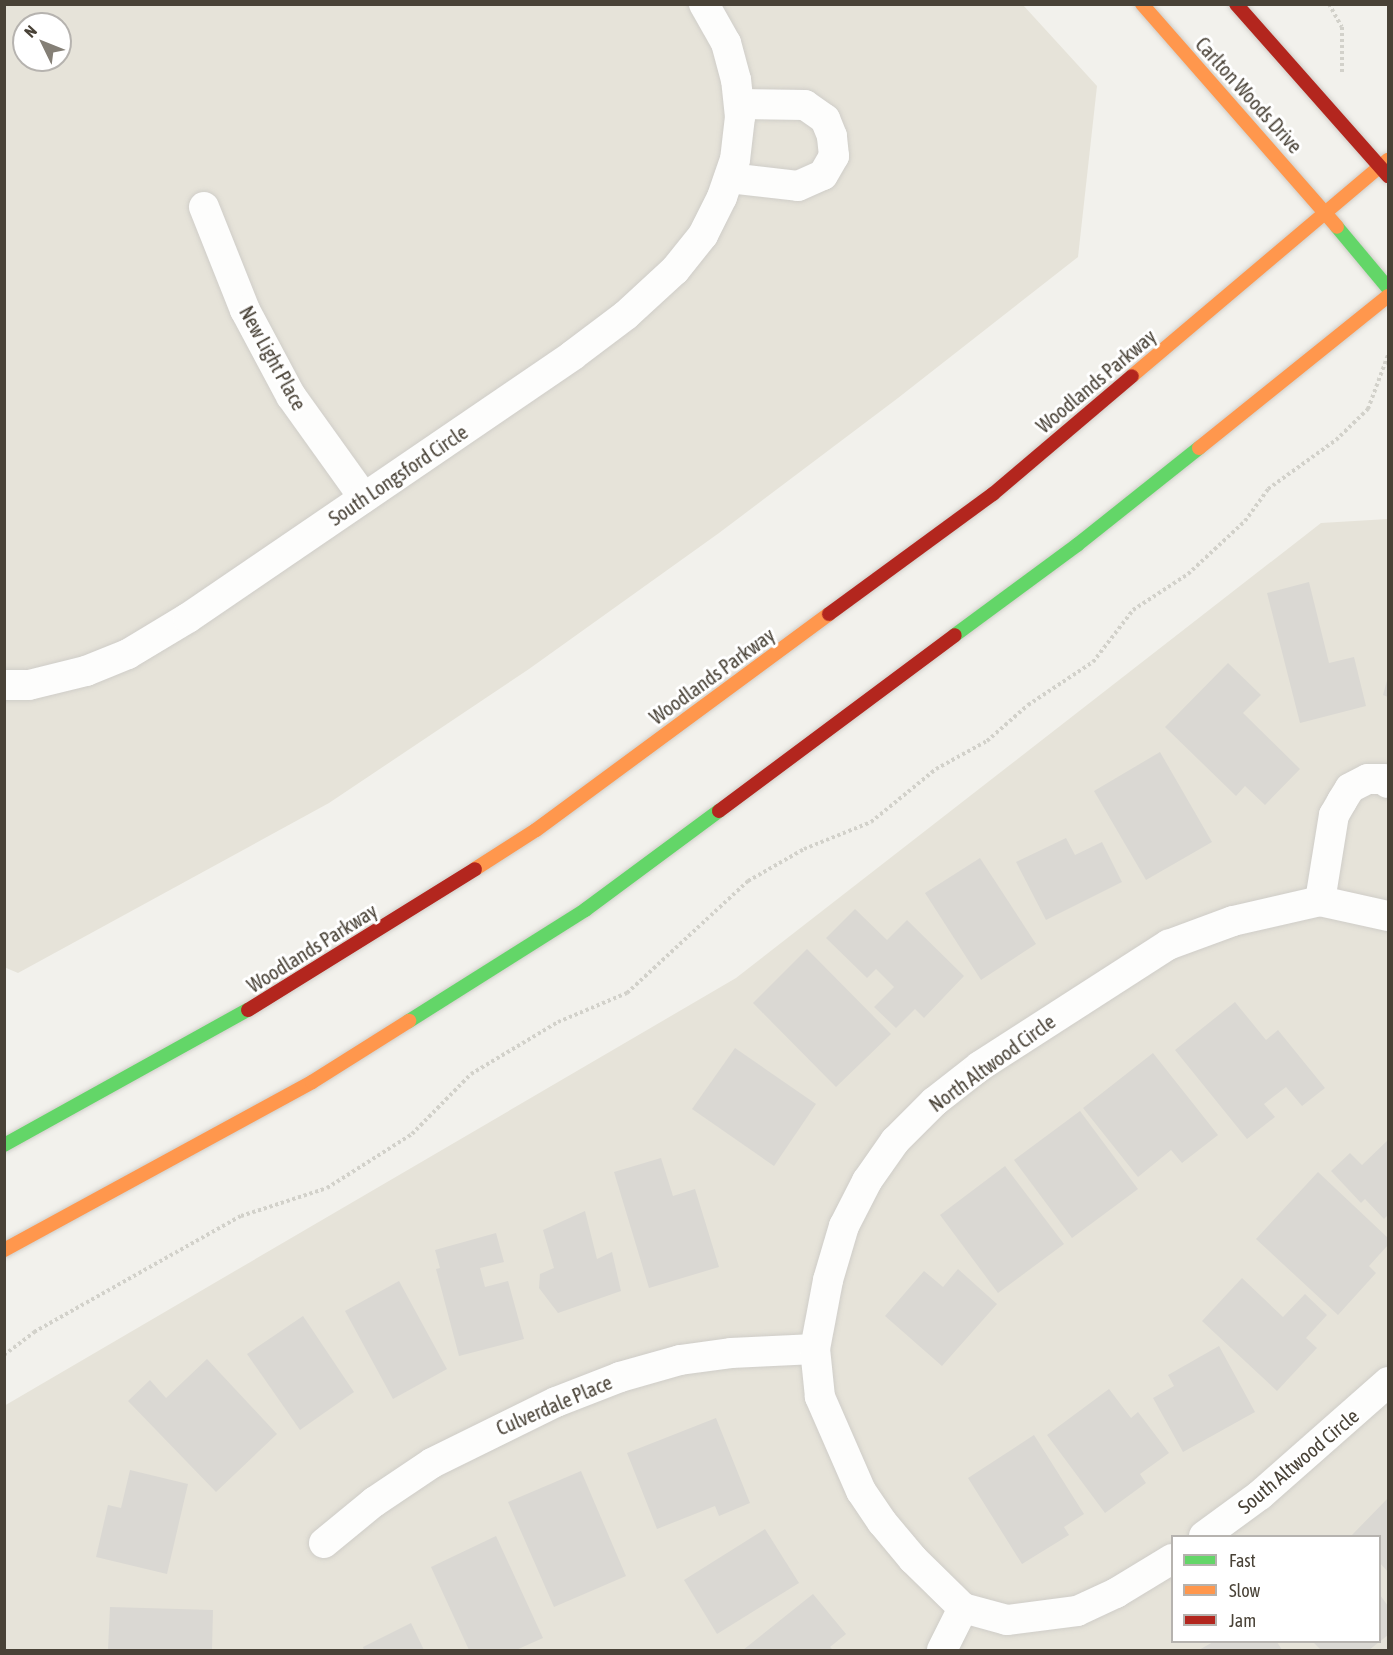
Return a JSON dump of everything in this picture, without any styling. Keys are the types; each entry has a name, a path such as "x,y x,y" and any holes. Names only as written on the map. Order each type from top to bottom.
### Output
{"main road":[{"name":"Carlton Woods Drive","path":"1142,4 1326,212 1389,288"},
{"path":"1236,4 1386,168"},
{"name":"Woodlands Parkway","path":"4,1145 272,997 536,830 993,494 1326,212 1386,168"},
{"path":"4,1250 312,1082 585,910 1077,545 1389,296"}],"street":[{"name":"South Longsford Circle","path":"4,685 29,685 87,671 128,654 188,618 573,355 626,315 675,270 702,235 722,198 735,160 740,117 726,43 704,4"},
{"path":"729,178 798,186 822,175 834,156 832,136 825,119 805,105 739,104"},
{"name":"New Light Place","path":"204,207 245,310 291,396 364,498"},
{"path":"1320,901 1334,815 1342,801 1350,788 1368,779 1383,779 1389,783"},
{"name":"North Altwood Circle","path":"963,1608 913,1559 882,1522 861,1491 820,1397 815,1349 828,1280 844,1226 867,1181 895,1141 934,1102 980,1066 1168,945 1233,921 1320,901 1389,916"},
{"name":"Culverdale Place","path":"324,1544 374,1502 432,1462 556,1402 620,1377 680,1360 731,1353 815,1349"},
{"name":"South Altwood Circle","path":"1205,1535 1269,1488 1389,1382"},
{"path":"942,1650 963,1608 1007,1620 1077,1611 1116,1593 1171,1560"}],"path":[{"path":"1329,4 1342,27 1341,72 1345,78"},
{"path":"4,1355 34,1332 241,1216 327,1188 412,1134 471,1074 558,1022 627,993 748,881 804,849 871,822 936,769 987,741 1028,705 1093,662 1133,610 1188,574 1245,521 1268,489 1336,440 1368,409 1389,355"}],"shaded area":[{"path":"4,5 1023,5 1097,86 1078,257 898,398 719,533 529,669 329,803 18,973 4,967"},
{"path":"1388,519 1388,1650 5,1650 4,1406 736,978 1321,523"}],"building":[{"path":"1309,582 1329,663 1354,657 1366,706 1300,723 1267,593"},
{"path":"1228,663 1261,695 1243,713 1300,769 1265,805 1245,786 1236,796 1165,727"},
{"path":"1388,677 1388,697 1383,695"},
{"path":"1160,752 1212,842 1146,880 1094,791"},
{"path":"1066,838 1075,855 1102,842 1122,882 1046,920 1016,862"},
{"path":"980,858 1036,944 981,980 925,893"},
{"path":"855,909 887,940 907,920 964,976 924,1018 915,1009 896,1028 874,1007 894,987 876,969 867,978 826,938"},
{"path":"807,949 891,1034 836,1087 753,1003"},
{"path":"1235,1002 1266,1040 1278,1030 1325,1088 1302,1106 1286,1087 1264,1104 1275,1117 1247,1139 1175,1050"},
{"path":"735,1048 816,1104 774,1166 692,1109"},
{"path":"1153,1053 1218,1135 1182,1163 1171,1150 1138,1177 1083,1108"},
{"path":"1080,1111 1138,1189 1072,1238 1014,1160"},
{"path":"1388,1140 1388,1215 1384,1219 1365,1199 1361,1203 1331,1171 1350,1153 1362,1165"},
{"path":"661,1158 673,1196 695,1189 719,1267 649,1288 614,1172"},
{"path":"1005,1166 1064,1244 998,1293 940,1215"},
{"path":"1318,1172 1388,1238 1388,1245 1369,1266 1376,1273 1338,1315 1256,1239"},
{"path":"585,1211 597,1259 612,1252 621,1291 558,1313 539,1288 540,1274 554,1268 543,1230"},
{"path":"496,1233 504,1262 480,1268 485,1287 508,1281 524,1339 459,1356 436,1269 440,1268 435,1250"},
{"path":"958,1269 997,1304 942,1366 885,1316 924,1271 943,1287"},
{"path":"1242,1278 1283,1317 1305,1294 1327,1315 1306,1338 1317,1348 1277,1391 1202,1321"},
{"path":"399,1281 447,1369 393,1399 345,1311"},
{"path":"303,1316 354,1392 300,1430 247,1354"},
{"path":"1219,1346 1255,1412 1183,1452 1153,1398 1174,1386 1168,1375"},
{"path":"207,1359 277,1434 216,1492 128,1401 150,1380 166,1398"},
{"path":"1109,1389 1131,1418 1138,1412 1169,1453 1140,1474 1146,1483 1105,1513 1047,1435"},
{"path":"716,1418 750,1503 719,1516 715,1506 657,1529 627,1453"},
{"path":"1034,1435 1084,1514 1064,1527 1069,1535 1022,1564 968,1478"},
{"path":"130,1470 188,1484 167,1574 96,1557 108,1505 121,1508"},
{"path":"581,1471 626,1576 554,1607 508,1502"},
{"path":"1388,1498 1388,1572 1381,1564 1381,1535 1352,1535"},
{"path":"765,1529 799,1583 717,1634 684,1580"},
{"path":"496,1536 543,1638 516,1650 469,1650 431,1567"},
{"path":"813,1594 846,1634 830,1647 833,1650 743,1650"},
{"path":"1381,1596 1388,1606 1388,1635 1381,1640"},
{"path":"110,1607 213,1610 212,1650 108,1650"},
{"path":"411,1623 424,1650 364,1650 363,1647"},
{"path":"1211,1643 1278,1643 1282,1650 1199,1650"},
{"path":"1314,1643 1378,1643 1369,1650 1321,1650"}],"traffic: fast":[{"path":"1337,227 1388,288"},
{"path":"955,635 1077,545 1199,448"},
{"path":"409,1021 585,910 719,811"},
{"path":"4,1145 248,1010"}],"traffic: slow":[{"path":"1142,4 1337,227"},
{"path":"1132,376 1388,160"},
{"path":"1199,448 1388,296"},
{"path":"475,869 536,830 829,614"},
{"path":"4,1250 312,1082 409,1021"}],"traffic: jam":[{"path":"1236,4 1388,176"},
{"path":"829,614 993,494 1132,376"},
{"path":"719,811 955,635"},
{"path":"248,1010 475,869"}]}
